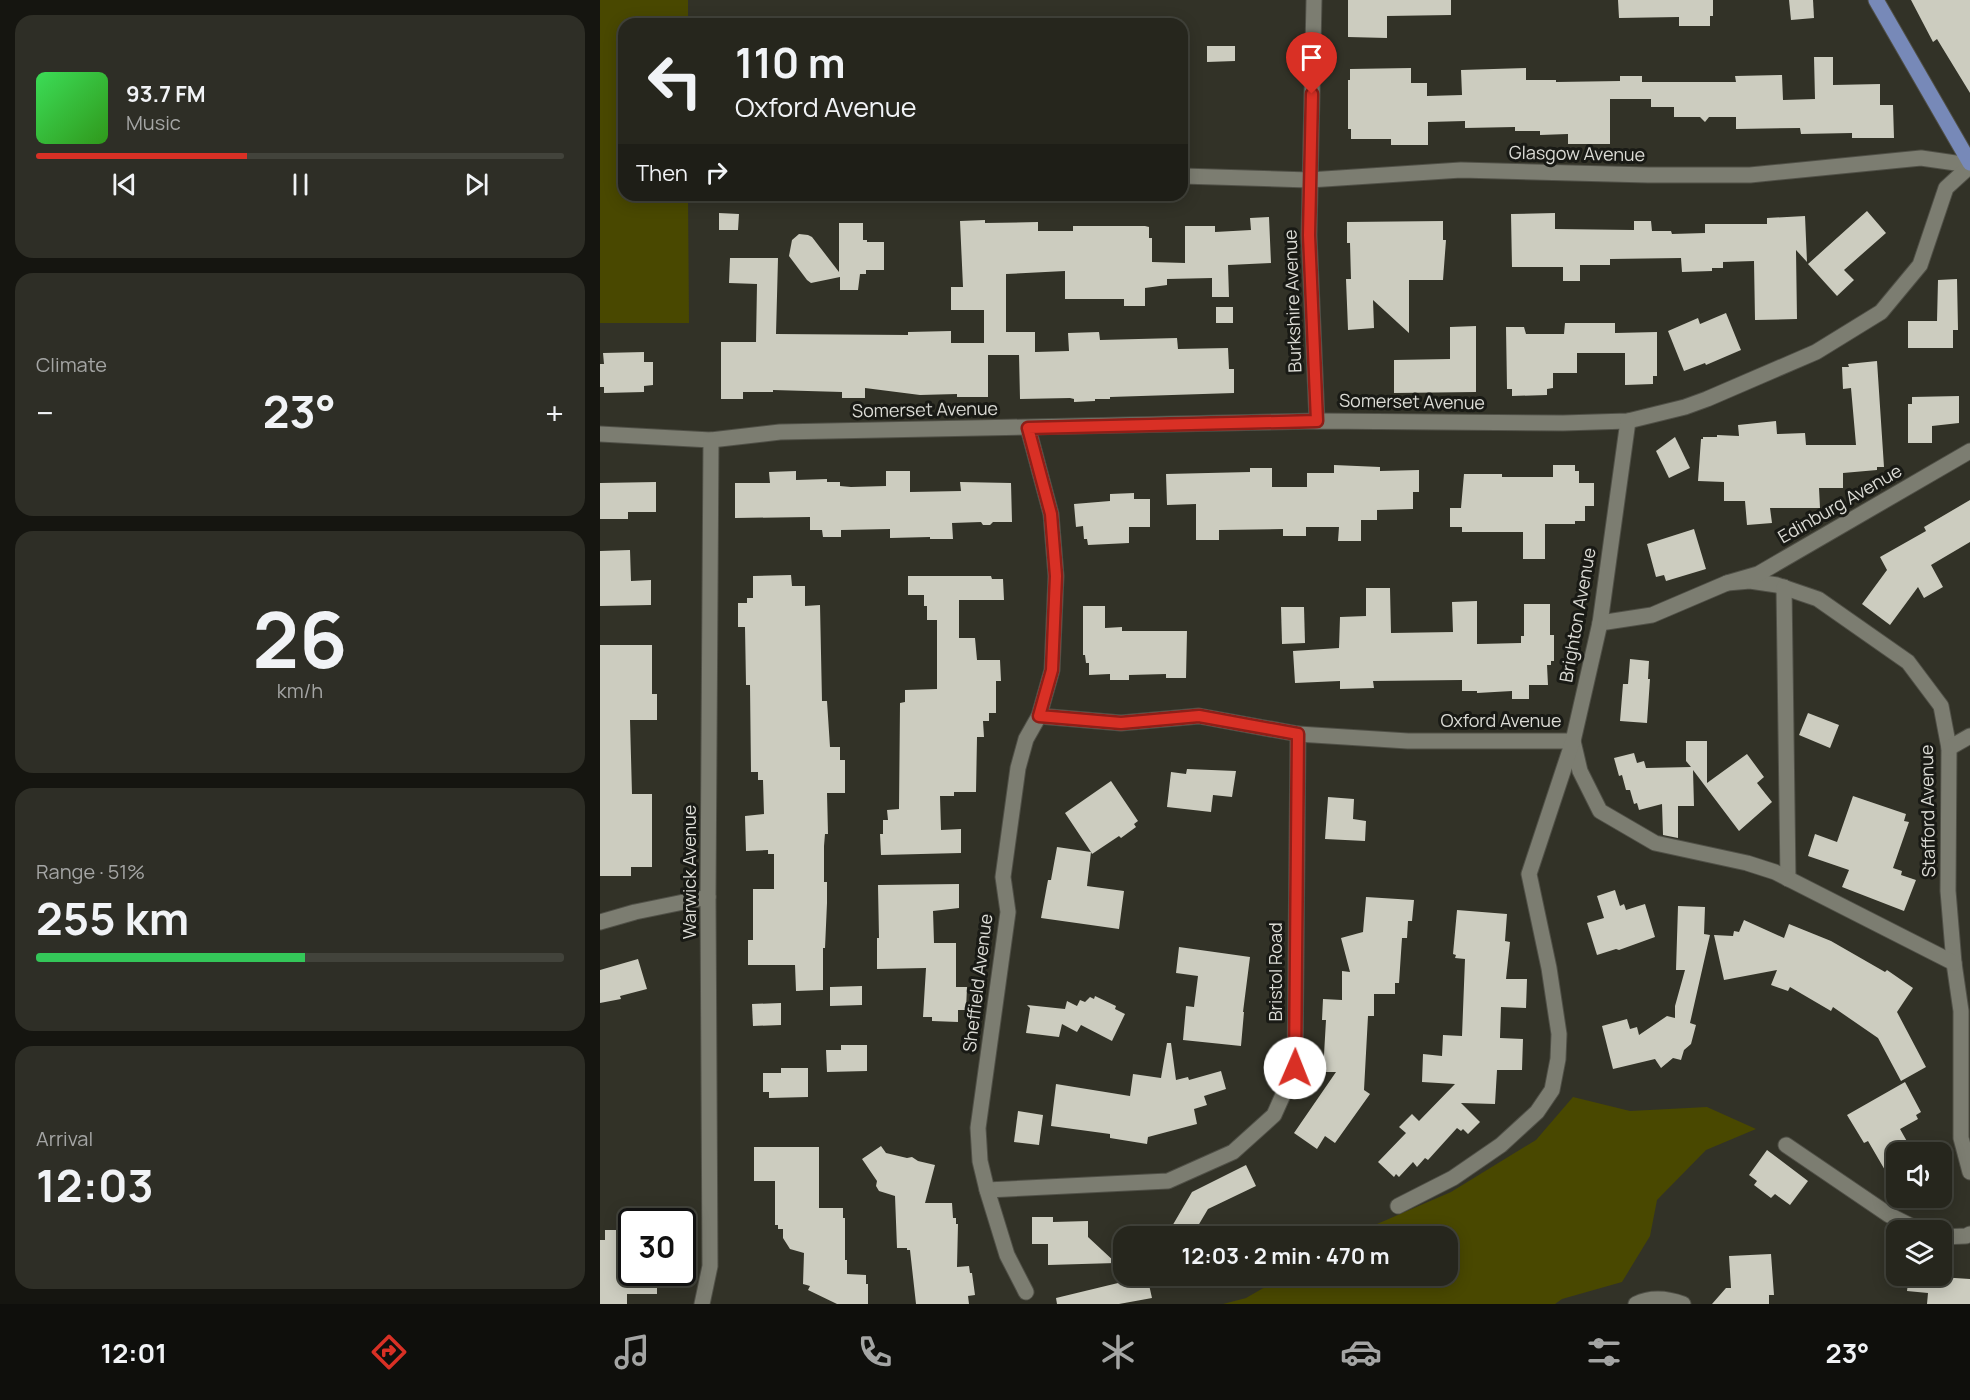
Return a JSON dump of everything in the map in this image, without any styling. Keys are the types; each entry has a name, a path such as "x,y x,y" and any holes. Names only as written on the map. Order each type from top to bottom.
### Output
{"main road":[{"path":"1876,0 1970,165"}],"street":[{"name":"Burkshire Avenue","path":"1314,0 1309,235 1317,421"},
{"name":"Glasgow Avenue","path":"1188,176 1309,180 1461,170 1750,175 1921,158 1970,165"},
{"name":"Somerset Avenue","path":"600,435 711,440 780,432 1317,421 1478,423 1628,421 1685,407 1816,352 1881,312 1920,265 1946,188 1970,165"},
{"name":"Brighton Avenue","path":"1398,1206 1466,1170 1501,1145 1536,1112 1552,1090 1558,1059 1559,1034 1528,874 1573,741 1600,623 1628,421"},
{"name":"Sheffield Avenue","path":"1026,1292 1007,1255 987,1190 980,1161 978,1128 1008,912 1003,877 1018,768 1026,739 1039,716 1052,670 1056,576 1051,514 1028,428"},
{"name":"Warwick Avenue","path":"702,1304 710,1266 708,897 711,440"},
{"name":"Edinburg Avenue","path":"1600,623 1652,615 1727,583 1758,574 1970,451"},
{"name":"Stafford Avenue","path":"1727,583 1750,581 1818,598 1908,662 1941,706 1949,748 1948,891 1954,963 1966,1008 1961,1138 1970,1172"},
{"path":"1784,588 1788,879"},
{"name":"Oxford Avenue","path":"1039,716 1121,723 1199,716 1298,734 1408,741 1573,741 1580,771 1600,811 1655,843 1747,863 1775,872 1954,963"},
{"name":"Bristol Road","path":"987,1190 1168,1181 1233,1152 1274,1114 1295,1068 1298,734"},
{"path":"1949,748 1970,736"},
{"path":"600,922 635,912 708,897"},
{"path":"1786,1144 1899,1220"},
{"path":"1952,1237 1970,1234"},
{"path":"1636,1304 1646,1299 1670,1299 1683,1304"}],"shaded area":[{"path":"600,0 688,0 688,18 618,18 618,201 688,201 689,323 600,323"},
{"path":"1573,1097 1630,1111 1707,1107 1756,1129 1706,1150 1657,1200 1650,1236 1622,1282 1562,1299 1555,1304 1223,1304 1246,1298 1267,1286 1458,1286 1458,1226 1373,1226 1451,1192 1536,1140"}],"building":[{"path":"1348,0 1451,0 1451,15 1387,16 1387,38 1348,37"},
{"path":"1618,0 1713,0 1713,16 1710,16 1710,26 1679,26 1679,17 1619,18"},
{"path":"1789,0 1813,0 1814,18 1791,20"},
{"path":"1911,0 1970,0 1970,93 1937,39 1933,42"},
{"path":"1207,46 1235,46 1235,61 1207,62"},
{"path":"1814,57 1833,57 1833,85 1880,84 1880,105 1893,105 1894,138 1852,138 1852,133 1801,134 1800,128 1736,129 1736,117 1709,117 1705,122 1700,117 1674,117 1674,107 1651,107 1651,99 1610,99 1610,144 1568,144 1568,134 1540,135 1540,131 1515,131 1515,127 1465,128 1465,121 1428,122 1428,145 1391,145 1391,139 1351,139 1351,129 1348,129 1350,69 1411,68 1411,83 1427,83 1427,96 1462,95 1461,70 1526,68 1526,80 1556,80 1556,82 1620,81 1620,76 1642,76 1642,82 1736,82 1735,76 1782,75 1783,100 1815,99"},
{"path":"1867,211 1886,233 1844,270 1854,280 1837,296 1808,264"},
{"path":"719,213 739,214 738,230 719,230"},
{"path":"1555,213 1555,229 1634,230 1634,221 1651,221 1652,231 1671,231 1672,234 1705,233 1705,224 1767,224 1767,218 1805,216 1807,262 1796,250 1797,319 1755,320 1754,261 1723,262 1723,268 1712,268 1712,271 1682,272 1681,258 1610,259 1610,265 1580,265 1580,281 1563,281 1563,267 1512,267 1511,214"},
{"path":"1269,217 1271,263 1228,265 1229,297 1212,297 1212,278 1167,279 1167,285 1145,288 1145,306 1124,306 1124,299 1065,299 1065,271 1006,274 1006,332 1035,332 1035,352 1069,351 1068,333 1099,332 1100,340 1177,338 1178,349 1228,348 1229,369 1234,369 1234,393 1110,397 1110,399 1074,402 1074,399 1070,398 1020,399 1019,355 988,355 988,397 957,397 957,394 920,395 865,388 865,398 842,398 842,392 773,390 773,392 743,392 743,399 721,399 721,342 756,342 757,284 729,283 730,258 778,258 776,334 908,335 908,332 951,331 951,343 984,343 984,310 951,310 951,287 963,287 960,221 1038,222 1038,231 1073,231 1073,226 1145,226 1149,227 1149,238 1152,238 1152,262 1185,263 1185,226 1215,226 1215,232 1251,230 1250,218"},
{"path":"1443,221 1443,240 1446,240 1443,280 1409,280 1409,333 1373,300 1374,328 1348,330 1346,279 1351,279 1347,222"},
{"path":"839,223 863,223 863,240 884,242 884,270 866,270 866,274 860,274 858,290 840,290 840,277 811,283 789,256 792,240 799,234 808,235 839,272"},
{"path":"1957,279 1958,330 1953,330 1953,348 1908,348 1908,321 1937,321 1938,280"},
{"path":"1216,307 1233,307 1233,323 1216,323"},
{"path":"1726,313 1741,350 1706,365 1705,363 1684,371 1668,331 1698,318 1700,324"},
{"path":"1565,323 1615,323 1615,333 1657,332 1657,376 1653,376 1653,384 1625,385 1625,353 1577,353 1577,373 1553,373 1553,388 1547,389 1547,395 1512,396 1512,389 1507,389 1506,327 1524,327 1526,334 1564,334"},
{"path":"1476,326 1476,392 1394,393 1394,360 1450,359 1450,327"},
{"path":"644,352 644,362 653,362 653,385 644,386 644,392 604,393 604,387 600,387 600,364 604,364 603,353"},
{"path":"1877,361 1884,467 1877,467 1877,470 1843,473 1843,488 1819,488 1820,508 1770,508 1772,523 1747,525 1745,501 1724,501 1724,482 1698,481 1701,439 1717,437 1717,435 1739,436 1738,425 1776,421 1777,434 1805,433 1806,445 1856,445 1851,388 1843,389 1842,367 1849,367 1848,364"},
{"path":"1959,396 1959,423 1932,426 1932,443 1908,443 1908,404 1912,404 1912,397"},
{"path":"1675,437 1690,468 1669,478 1656,451"},
{"path":"1334,465 1380,467 1380,471 1419,470 1419,492 1413,492 1413,509 1377,510 1377,520 1361,520 1361,541 1338,541 1339,527 1306,527 1306,536 1283,536 1283,529 1219,530 1219,540 1196,540 1196,504 1167,505 1166,474 1250,472 1250,468 1272,468 1272,487 1307,487 1307,473 1334,473"},
{"path":"1553,465 1575,465 1575,471 1579,471 1579,483 1594,483 1594,506 1585,506 1585,521 1575,521 1575,524 1545,524 1545,559 1523,559 1523,532 1462,532 1462,527 1450,527 1450,508 1461,508 1464,474 1553,477"},
{"path":"796,471 796,480 827,479 827,482 840,482 840,486 851,487 886,486 886,471 910,471 910,492 961,491 960,482 1011,483 1012,522 993,522 990,525 983,525 981,522 952,523 953,539 930,539 930,537 890,538 890,529 841,530 841,537 823,537 822,530 810,530 810,517 735,518 735,483 770,483 769,472"},
{"path":"656,482 656,512 628,512 628,519 600,519 600,483"},
{"path":"1134,493 1134,499 1150,499 1150,527 1129,527 1129,543 1088,545 1087,539 1084,539 1083,526 1076,527 1074,504 1110,501 1110,494"},
{"path":"1970,500 1970,542 1931,565 1943,587 1924,598 1918,587 1890,625 1862,604 1887,570 1880,557 1926,531 1924,527"},
{"path":"1694,529 1706,569 1666,581 1664,575 1656,577 1647,544"},
{"path":"630,550 631,581 651,580 651,605 600,606 600,551"},
{"path":"791,575 792,586 805,586 805,606 820,605 822,701 827,701 830,747 840,747 840,760 845,760 845,793 827,793 828,834 825,834 824,846 824,882 827,882 827,903 825,948 823,948 823,990 796,991 795,965 748,965 748,940 753,940 753,889 774,889 774,854 768,854 768,850 746,851 745,816 764,814 763,780 758,780 758,772 751,772 750,685 746,685 745,627 738,627 738,603 747,603 747,598 753,598 753,576"},
{"path":"908,576 991,576 992,579 1003,579 1004,600 959,600 959,638 975,638 977,660 1000,660 1001,681 996,681 996,713 989,713 989,721 983,721 984,737 977,737 976,792 954,792 954,796 940,796 941,830 961,829 961,853 881,855 880,834 883,834 883,820 888,820 887,810 899,809 900,703 905,702 905,690 937,689 937,620 927,620 924,595 908,595"},
{"path":"1366,588 1390,588 1391,633 1453,632 1452,602 1477,601 1477,644 1521,643 1521,636 1524,636 1524,604 1550,604 1550,635 1554,635 1554,661 1551,661 1551,665 1547,665 1548,685 1529,685 1529,699 1512,699 1512,691 1477,693 1477,691 1462,691 1462,680 1373,681 1374,688 1340,689 1340,681 1295,683 1293,651 1339,648 1340,617 1366,616"},
{"path":"1083,606 1105,606 1105,628 1122,627 1122,631 1187,631 1186,678 1166,678 1166,674 1129,675 1129,680 1110,680 1110,674 1089,675 1089,663 1086,663 1085,655 1083,655"},
{"path":"1281,607 1304,607 1305,643 1282,644"},
{"path":"600,645 652,645 652,694 657,694 657,720 630,720 632,794 652,794 652,867 631,867 631,876 600,876"},
{"path":"1630,659 1649,661 1647,723 1620,721 1623,684 1628,684"},
{"path":"1808,713 1839,725 1830,748 1799,735"},
{"path":"1686,741 1707,741 1707,783 1747,754 1764,777 1757,783 1772,802 1739,831 1693,770 1694,806 1678,806 1678,838 1663,835 1662,804 1639,810 1637,803 1634,804 1630,790 1626,790 1622,775 1619,776 1614,758 1634,753 1637,763 1644,761 1646,768 1691,767 1686,761"},
{"path":"1187,769 1236,771 1232,797 1213,795 1211,812 1167,807 1171,772 1186,774"},
{"path":"1111,781 1138,821 1134,824 1136,827 1121,838 1119,836 1092,854 1065,813"},
{"path":"1853,796 1906,814 1904,821 1909,822 1893,868 1902,871 1901,875 1916,880 1904,911 1842,887 1849,870 1808,856 1815,834 1837,842"},
{"path":"1328,797 1354,799 1353,819 1366,821 1365,841 1325,839"},
{"path":"1057,847 1091,852 1087,886 1124,891 1119,929 1041,918"},
{"path":"959,884 959,908 933,911 934,943 956,943 956,987 967,987 966,1010 958,1010 958,1022 932,1021 932,1017 923,1017 926,968 877,969 878,885"},
{"path":"1615,890 1620,906 1624,904 1626,910 1645,904 1655,937 1597,955 1587,923 1604,918 1597,896"},
{"path":"1366,897 1414,900 1412,921 1408,921 1407,938 1402,938 1399,983 1395,983 1395,994 1374,994 1374,1016 1368,1016 1364,1090 1370,1094 1335,1143 1325,1136 1317,1149 1294,1133 1336,1072 1323,1072 1326,1020 1322,1020 1323,999 1342,1000 1342,971 1350,972 1341,938 1363,932"},
{"path":"1678,906 1705,907 1704,934 1710,935 1690,1023 1696,1025 1691,1044 1684,1050 1681,1060 1673,1058 1661,1068 1655,1059 1613,1069 1602,1026 1627,1019 1630,1029 1637,1027 1639,1035 1667,1016 1675,1018 1675,1006 1685,970 1676,970"},
{"path":"1457,910 1507,914 1505,941 1510,942 1506,979 1527,979 1526,1008 1501,1007 1500,1038 1523,1039 1522,1070 1497,1070 1495,1104 1461,1103 1480,1122 1468,1134 1463,1129 1461,1131 1457,1128 1428,1160 1425,1158 1417,1167 1413,1162 1399,1177 1396,1174 1394,1177 1378,1162 1406,1133 1399,1127 1412,1114 1419,1121 1455,1084 1422,1082 1423,1054 1442,1056 1443,1035 1462,1036 1465,959 1455,958 1456,955 1453,954"},
{"path":"1744,920 1784,938 1789,924 1831,941 1885,972 1887,970 1913,988 1897,1012 1926,1067 1901,1081 1878,1038 1833,1007 1831,1011 1790,987 1788,991 1771,985 1777,970 1724,980 1714,935 1733,936 1734,931 1739,932"},
{"path":"1179,947 1250,957 1241,1046 1183,1040 1186,1006 1194,1007 1198,976 1176,973"},
{"path":"638,959 647,989 620,996 621,999 600,1003 600,970"},
{"path":"862,986 862,1005 830,1006 830,987"},
{"path":"1095,996 1116,1006 1115,1009 1125,1014 1112,1041 1081,1025 1077,1032 1062,1024 1059,1037 1026,1033 1030,1008 1027,1005 1065,1009 1067,1001 1077,1006 1080,1000 1085,1002 1090,997 1094,999"},
{"path":"781,1003 781,1025 753,1026 752,1004"},
{"path":"1167,1043 1171,1043 1176,1080 1188,1077 1189,1080 1221,1071 1226,1089 1204,1096 1207,1105 1194,1109 1197,1124 1148,1137 1147,1144 1110,1138 1110,1134 1051,1126 1056,1084 1130,1096 1133,1074 1161,1078"},
{"path":"841,1045 867,1045 867,1071 827,1072 826,1050 841,1050"},
{"path":"781,1068 808,1068 808,1097 769,1098 769,1092 763,1092 763,1073 781,1073"},
{"path":"1905,1082 1921,1112 1916,1115 1918,1119 1900,1129 1907,1142 1886,1142 1886,1172 1868,1141 1864,1143 1847,1115"},
{"path":"1018,1111 1043,1115 1039,1145 1014,1142"},
{"path":"881,1146 886,1153 912,1157 918,1161 935,1165 925,1203 952,1203 953,1218 956,1218 956,1224 958,1224 957,1267 969,1266 970,1273 972,1273 975,1295 968,1296 969,1304 916,1304 910,1250 897,1248 895,1196 879,1191 876,1186 877,1181 862,1159"},
{"path":"754,1147 819,1147 819,1208 843,1208 847,1274 866,1275 868,1304 837,1304 808,1290 810,1286 803,1284 804,1253 790,1249 783,1238 783,1229 778,1229 778,1225 775,1225 775,1181 754,1181"},
{"path":"1767,1150 1808,1181 1790,1205 1775,1194 1771,1198 1754,1185 1757,1181 1749,1175"},
{"path":"1246,1165 1256,1186 1208,1209 1198,1226 1172,1226 1192,1192"},
{"path":"1032,1217 1053,1217 1053,1222 1088,1221 1088,1237 1113,1260 1113,1263 1048,1265 1048,1244 1032,1244"},
{"path":"605,1230 618,1230 618,1286 657,1286 657,1294 627,1294 627,1304 600,1304 600,1240 605,1240"},
{"path":"1771,1254 1774,1295 1769,1295 1769,1304 1712,1304 1726,1288 1731,1288 1729,1256"},
{"path":"1952,1278 1970,1279 1970,1304 1927,1304 1928,1293 1907,1291 1908,1286 1952,1286"},
{"path":"1113,1284 1149,1286 1152,1298 1119,1304 1057,1304 1056,1298"}],"route":[{"path":"1295,1068 1298,734 1199,716 1121,723 1039,716 1052,670 1056,576 1051,514 1028,428 1317,421 1309,235 1312,94"}]}
